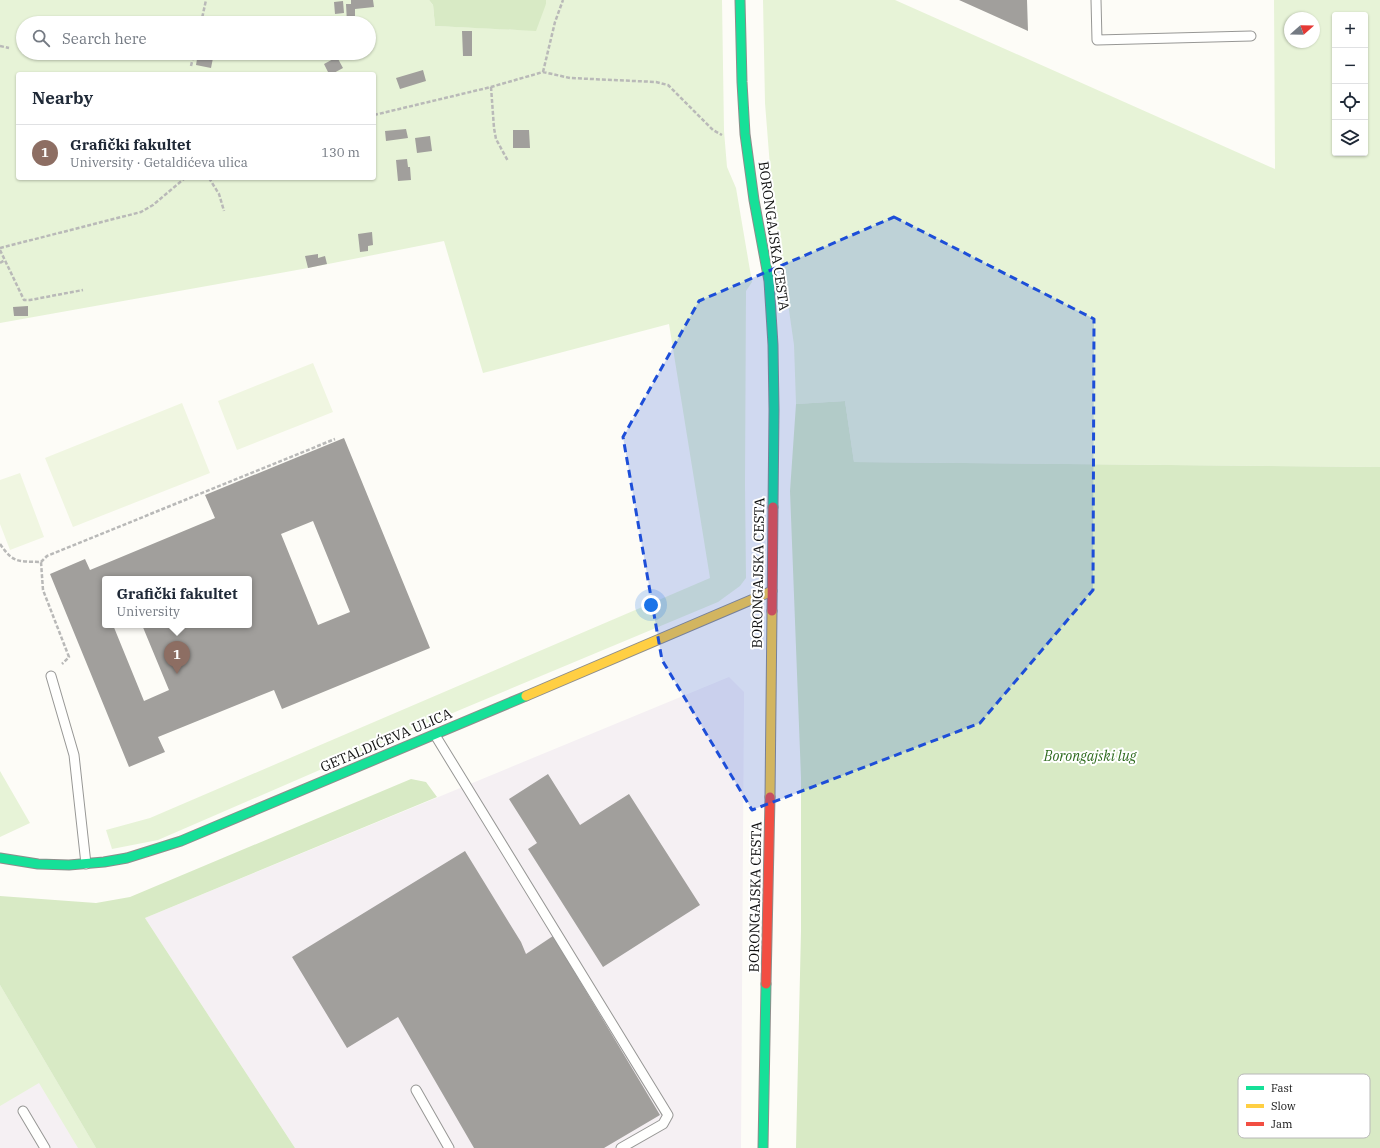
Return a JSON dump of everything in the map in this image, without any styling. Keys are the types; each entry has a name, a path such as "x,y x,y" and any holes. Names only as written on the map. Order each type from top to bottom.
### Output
{"street":[{"name":"BORONGAJSKA CESTA","path":"740,0 742,82 746,134 754,200 769,281 773,345 774,410 770,812 764,1148"},
{"name":"GETALDIĆEVA ULICA","path":"0,858 38,864 86,864 127,858 181,841 435,735 772,591"}],"lane":[{"path":"1096,0 1097,40 1251,36"},
{"path":"51,676 74,755 86,864"},
{"path":"435,735 668,1115 663,1124 621,1148"},
{"path":"416,1090 449,1148"},
{"path":"24,1111 45,1148"}],"path":[{"path":"203,16 206,0"},
{"path":"543,72 555,22 563,0"},
{"path":"0,46 9,48"},
{"path":"191,66 192,60"},
{"path":"376,115 491,87 543,72 570,78 656,82 668,85 713,130 729,139 746,134"},
{"path":"491,87 496,139 508,161"},
{"path":"83,290 24,300 0,249 141,212 153,205 183,180"},
{"path":"210,180 219,194 224,212"},
{"path":"0,264 5,260"},
{"path":"0,544 8,554 17,561 40,562 47,556 335,439"},
{"path":"40,562 43,590 69,657 51,676"}],"highlighted area":[{"path":"894,217 1094,319 1093,590 980,723 752,810 662,660 623,437 699,301"}],"shaded area":[{"path":"729,677 744,692 741,1148 295,1148 145,918"},
{"path":"0,985 96,1148 0,1148"}],"green space":[{"path":"0,0 429,0 433,5 435,26 518,30 546,4 546,0 722,0 724,131 727,167 736,188 752,282 746,291 746,578 740,586 718,602 412,730 158,840 112,849 106,830 150,818 710,578 669,324 483,373 444,241 308,268 0,323"},
{"path":"429,0 546,0 546,4 536,31 435,26 433,5"},
{"path":"763,0 895,0 1275,169 1274,0 1380,0 1380,467 854,462 845,401 796,404 794,345 772,192 765,103"},
{"path":"313,363 333,412 237,450 218,401"},
{"name":"Borongajski lug","path":"845,401 854,462 1380,467 1380,1148 796,1148 801,931 801,778 790,491 796,404"},
{"path":"182,403 210,473 73,527 45,458"},
{"path":"20,473 44,537 10,550 0,524 0,480"},
{"path":"0,771 30,823 0,837"},
{"path":"411,779 426,782 437,797 145,918 295,1148 96,1148 0,985 0,896 96,903 130,897"},
{"path":"0,985 96,1148 78,1148 39,1083 0,1106"}],"building":[{"path":"351,0 373,0 374,7 355,9 355,16 347,16 346,4 351,4"},
{"path":"959,0 1027,0 1028,31"},
{"path":"343,1 344,13 335,14 334,2"},
{"path":"462,31 472,31 472,56 463,56"},
{"path":"197,60 213,60 211,68 196,65"},
{"path":"331,60 339,60 343,68 336,72 328,72 324,64"},
{"path":"423,70 426,81 400,89 396,78"},
{"path":"406,129 408,138 386,141 385,131"},
{"path":"513,130 529,130 530,148 513,148"},
{"path":"430,136 432,151 417,153 415,138"},
{"path":"407,159 408,167 410,167 411,180 398,181 396,160"},
{"path":"372,232 373,245 368,246 368,251 360,252 358,234"},
{"path":"318,254 318,258 325,256 327,264 308,268 305,256"},
{"path":"28,306 28,316 14,316 13,307"},
{"path":"344,438 430,648 282,709 274,690 158,737 165,752 129,767 50,574 85,559 90,570 215,518 205,495","holes":["313,521 350,612 318,625 281,534","102,576 252,576 252,628 143,628 169,690 144,701 114,628 102,628"]},
{"path":"548,774 580,825 629,794 700,905 603,967 528,849 537,843 509,799"},
{"path":"465,851 521,942 526,954 553,936 660,1115 604,1148 474,1148 398,1017 347,1048 292,957"}],"traffic: fast":[{"path":"740,0 745,134 754,200 769,281 773,345 773,507"},
{"path":"0,858 38,864 69,865 104,862 127,858 181,841 526,696"},
{"path":"763,1148 766,984"}],"traffic: slow":[{"path":"526,696 772,591"},
{"path":"770,797 772,611"}],"traffic: jam":[{"path":"772,611 773,507"},
{"path":"766,984 770,797"}],"place":[{"name":"Grafički fakultet","path":"177,674"}]}
